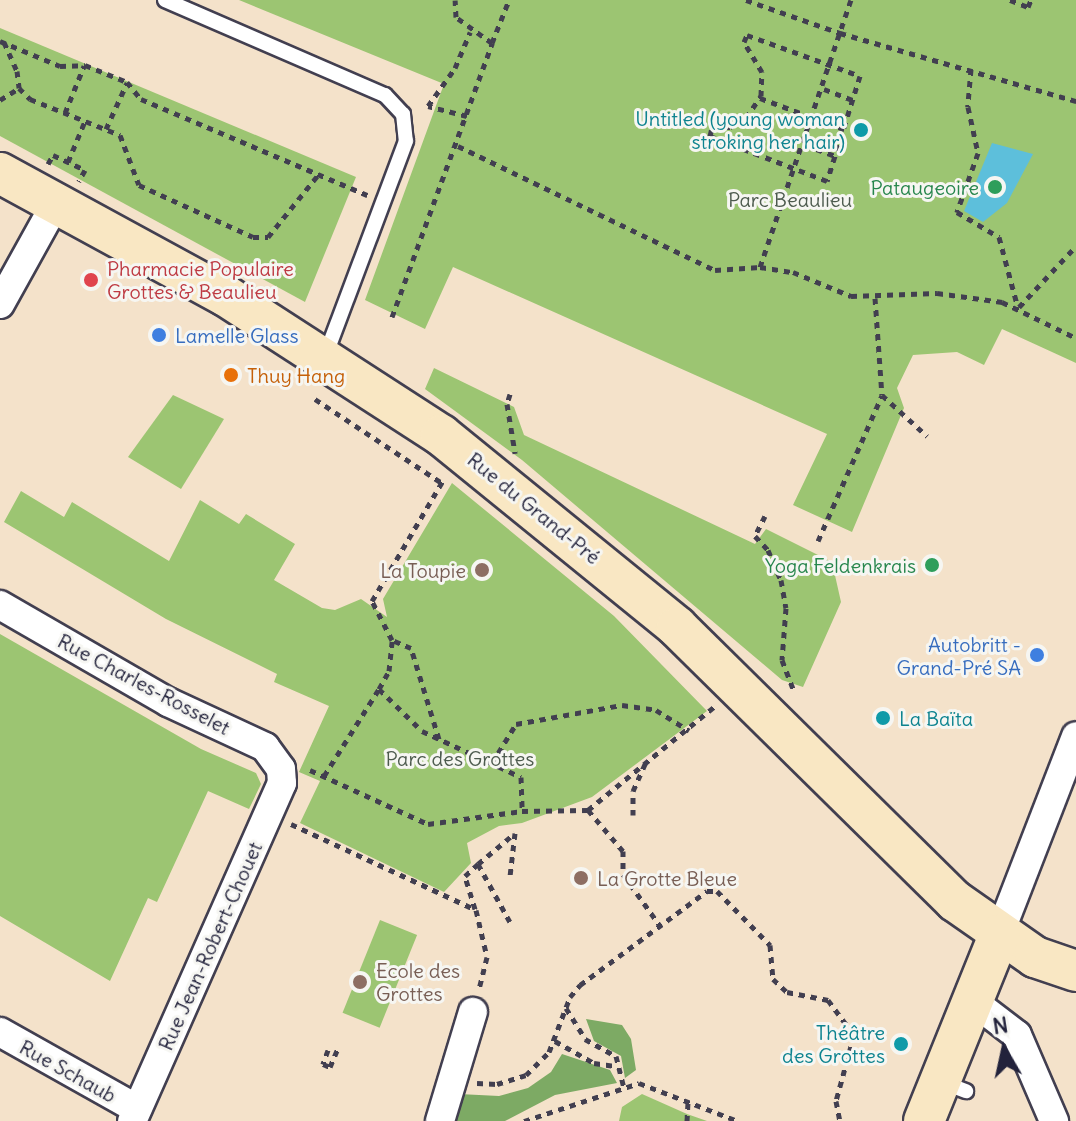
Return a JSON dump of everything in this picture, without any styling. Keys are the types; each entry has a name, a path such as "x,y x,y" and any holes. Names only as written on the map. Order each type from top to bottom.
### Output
{"main road":[{"name":"Rue du Grand-Pré","path":"0,173 60,185 441,435 588,550 728,673 955,901 999,935 1035,957 1076,971"},
{"path":"924,1121 954,1087 974,1002 999,935"}],"street":[{"path":"0,304 60,185"},
{"name":"Rue Charles-Rosselet","path":"0,605 168,702 265,747 281,769"},
{"path":"999,935 1076,736"},
{"name":"Rue Jean-Robert-Chouet","path":"134,1115 276,795 281,769"},
{"path":"974,1002 1017,1035 1054,1121"},
{"path":"440,1121 473,1012"},
{"name":"Rue Schaub","path":"0,1032 134,1115"}],"lane":[{"path":"165,0 385,95 403,114 406,141 344,314 325,358"}],"path":[{"path":"455,0 456,17 470,32 492,43"},
{"path":"392,317 458,146 509,0"},
{"path":"746,0 840,33 1076,101"},
{"path":"760,267 805,145 851,0"},
{"path":"1010,0 1028,7 1031,0"},
{"path":"467,116 428,106 455,68 470,32"},
{"path":"747,35 832,65 860,76 827,181 710,136 712,127 730,127 746,118 760,98 762,72 744,42 747,35"},
{"path":"2,42 60,66 85,65 127,82 141,99 372,197"},
{"path":"2,42 19,88 30,99 120,135 129,148 139,185 151,194 218,217 262,240 318,175"},
{"path":"65,113 85,65"},
{"path":"971,69 968,107 978,153 957,212 999,237 1018,308"},
{"path":"106,129 127,82"},
{"path":"0,100 19,88"},
{"path":"823,89 853,100"},
{"path":"760,98 844,129"},
{"path":"68,162 85,121"},
{"path":"805,145 835,156"},
{"path":"458,146 715,270 760,267 875,298 906,293 973,296 1018,308 1076,338"},
{"path":"53,155 85,170 60,185 53,155"},
{"path":"1018,308 1076,246"},
{"path":"818,541 882,395 875,298"},
{"path":"510,394 507,404 518,466"},
{"path":"882,395 927,436"},
{"path":"315,399 442,483"},
{"path":"324,776 389,671 392,640 372,601 449,472"},
{"path":"765,516 755,536 768,550 781,580 786,608 782,660 793,689"},
{"path":"392,640 411,648 439,739"},
{"path":"379,689 422,731 521,777 522,811"},
{"path":"310,770 428,824 522,811 588,810 646,761 689,731 719,703"},
{"path":"492,763 516,724 622,705 656,710 689,731"},
{"path":"633,815 633,791 646,761"},
{"path":"588,810 623,851 623,874 661,927"},
{"path":"283,820 476,910"},
{"path":"473,1012 487,957 465,876 515,833 510,876"},
{"path":"478,864 510,922"},
{"path":"451,1083 497,1084 526,1075 555,1041 566,1008 580,985 707,891 717,891 770,945 773,979 787,992 834,1005 856,1041 836,1101 840,1121"},
{"path":"566,1008 585,1039 616,1056 615,1066 624,1088"},
{"path":"555,1041 594,1063 615,1066"},
{"path":"328,1050 323,1064 330,1067 339,1046"},
{"path":"524,1121 624,1088 652,1085 738,1121"},
{"path":"687,1121 688,1100"}],"green space":[{"name":"Parc Beaulieu","path":"239,0 1076,0 1076,363 1002,329 984,365 957,352 913,355 897,388 904,408 852,532 793,505 827,434 453,267 425,329 365,300 444,84"},
{"path":"0,28 356,177 305,302 0,136"},
{"path":"434,368 514,407 524,435 755,544 766,529 832,562 841,602 803,687 782,680 522,460 425,389"},
{"path":"173,395 224,419 181,489 128,457"},
{"name":"Parc des Grottes","path":"452,483 614,616 707,711 592,797 522,823 499,826 467,843 471,863 444,892 300,823 320,781 299,772 329,706 274,682 277,674 166,619 4,522 21,491 64,517 72,502 169,561 200,500 239,524 246,514 295,544 274,580 322,608 335,610 361,599 387,617 383,599"},
{"path":"0,634 201,749 256,773 261,784 249,809 208,791 157,902 148,898 110,981 0,916"},
{"path":"380,920 417,935 380,1028 343,1013"},
{"path":"586,1019 622,1025 631,1039 636,1070 625,1078 621,1056 594,1041"},
{"path":"562,1054 610,1070 617,1083 555,1095 505,1121 451,1121 459,1094 499,1096 528,1088 551,1072"},
{"path":"642,1094 707,1121 619,1121 622,1107"}],"water":[{"name":"Pataugeoire","path":"992,143 1033,154 1007,203 983,222 964,211"}],"place":[{"name":"Untitled (young woman stroking her hair)","path":"861,130"},
{"name":"Pataugeoire","path":"995,187"},
{"name":"Pharmacie Populaire Grottes & Beaulieu","path":"91,280"},
{"name":"Lamelle Glass","path":"159,335"},
{"name":"Thuy Hang","path":"231,375"},
{"name":"Yoga Feldenkrais","path":"932,565"},
{"name":"La Toupie","path":"482,570"},
{"name":"Autobritt - Grand-Pré SA","path":"1037,655"},
{"name":"La Baïta","path":"883,718"},
{"name":"La Grotte Bleue","path":"581,878"},
{"name":"Ecole des Grottes","path":"360,982"},
{"name":"Théâtre des Grottes","path":"901,1044"}]}
